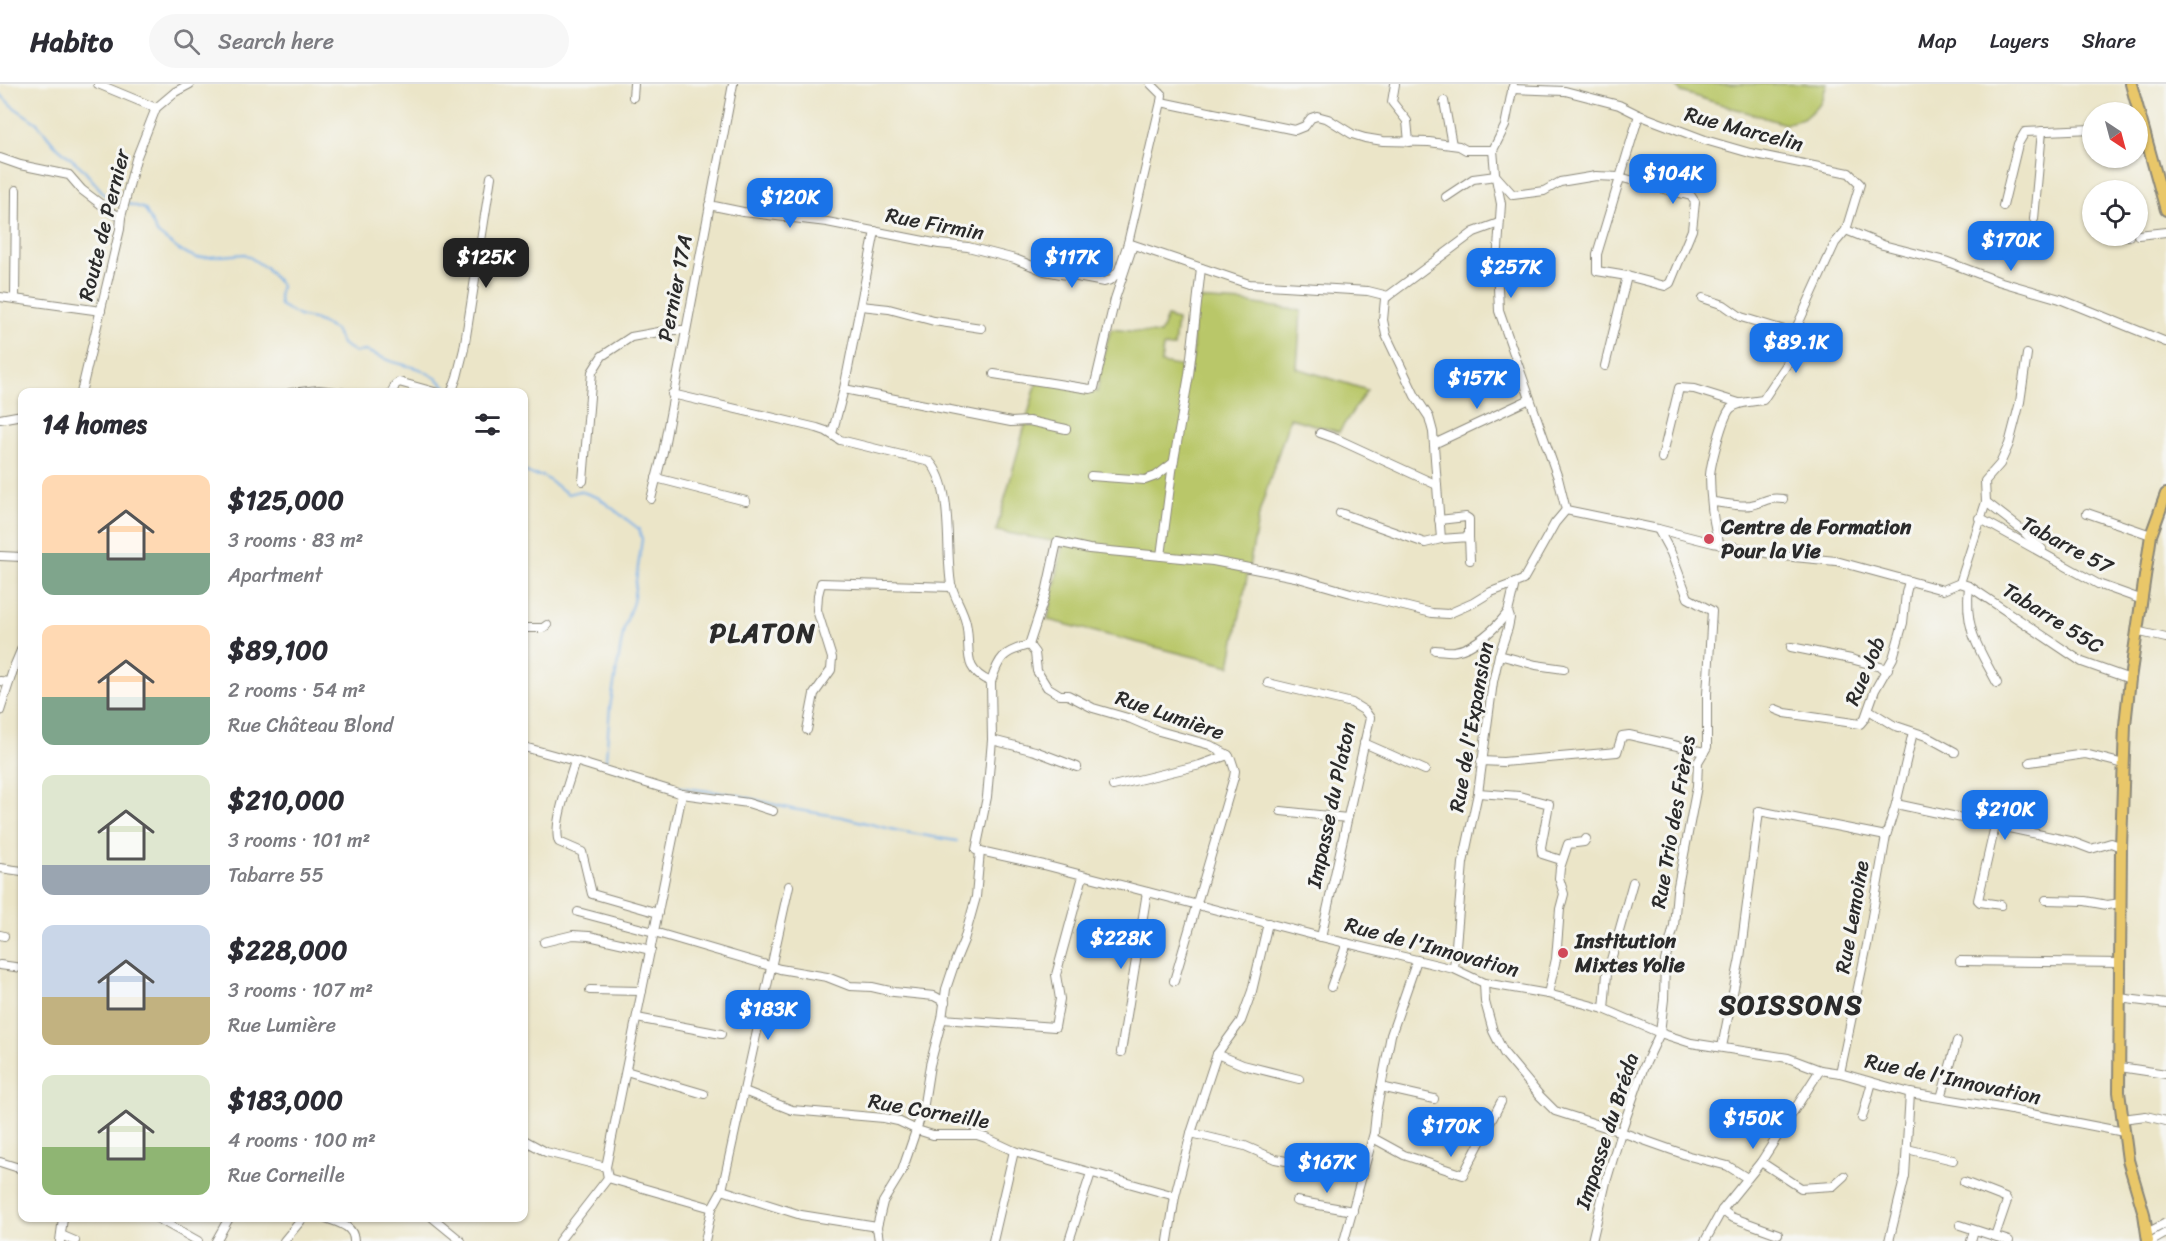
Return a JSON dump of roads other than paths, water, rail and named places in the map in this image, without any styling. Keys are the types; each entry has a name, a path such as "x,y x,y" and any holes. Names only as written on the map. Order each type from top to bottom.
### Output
{"main road":[{"path":"2131,84 2135,102"},
{"path":"2148,153 2166,210"},
{"path":"2149,1238 2128,1160 2119,1092 2121,847 2130,679 2140,599 2151,535 2166,494"}],"street":[{"path":"98,84 156,108 175,92 190,84"},
{"path":"633,97 634,84"},
{"name":"Pernier 17A","path":"651,499 733,84"},
{"path":"994,374 1094,388 1130,244 1161,102 1162,95 1151,84"},
{"path":"1395,84 1392,102 1407,121 1409,142"},
{"path":"1513,86 1505,126 1493,150 1501,204 1497,262 1499,311 1566,510 1783,556 1836,561 1943,590 1960,583 1986,502 1985,481 2000,464 2016,423 2027,354"},
{"name":"Rue Marcelin","path":"1513,86 1565,91 1619,105 1705,140 1750,153 1849,173 1860,184 1846,230"},
{"path":"1444,101 1452,145"},
{"path":"1161,102 1295,130 1305,126 1311,118 1317,116 1328,119 1352,134 1365,138 1452,145 1466,150 1493,150"},
{"name":"Route de Pernier","path":"82,388 136,159 156,108"},
{"path":"1496,176 1513,195 1544,191 1560,182 1596,176 1619,177 1691,196 1695,202 1692,230 1670,283 1665,286 1628,276 1596,271 1598,254 1619,177 1640,115"},
{"path":"2003,206 2018,144 2025,132 2082,129"},
{"path":"2034,219 2042,131"},
{"path":"0,158 20,165 69,175 82,190 121,217"},
{"path":"1446,197 1473,179 1496,176"},
{"path":"453,388 464,349 491,177"},
{"path":"15,299 16,190"},
{"name":"Rue Firmin","path":"708,205 875,231 939,244 969,247 1015,259 1046,271 1104,282 1111,280 1119,270 1130,244"},
{"path":"1441,539 1434,444 1429,417 1415,396 1386,335 1383,320 1384,299 1474,232 1499,223"},
{"path":"1662,458 1679,388 1694,389 1739,403 1763,400 1787,364 1794,333 1835,243 1846,230 1883,245 1945,261 1998,281 2060,299 2166,342"},
{"path":"832,434 844,389 875,231"},
{"path":"2148,234 2166,232"},
{"path":"1130,244 1249,284 1368,291 1388,296"},
{"path":"1161,556 1173,463 1189,375 1200,268"},
{"path":"1605,366 1628,276"},
{"path":"0,297 101,311"},
{"path":"1703,298 1724,305 1741,317 1794,333"},
{"path":"861,306 889,309 934,321 981,328"},
{"path":"583,481 592,372 602,356 631,337 670,330 685,330"},
{"path":"394,388 399,382 420,388"},
{"path":"844,389 1011,422 1029,421 1066,429"},
{"path":"672,393 817,428 840,440 930,462 937,470 942,486 949,525 946,543 952,587 966,622 972,669 979,676 991,681"},
{"path":"1434,444 1530,399"},
{"path":"1720,544 1715,531 1710,473 1723,419 1729,410 1739,403"},
{"path":"0,419 18,416"},
{"path":"1320,432 1437,485"},
{"path":"1091,476 1145,480 1156,476 1173,463"},
{"path":"656,478 746,501"},
{"path":"1713,502 1743,506 1765,499 1784,499"},
{"path":"1986,502 2022,530 2049,556"},
{"name":"Rue de l'Expansion","path":"1454,969 1463,863 1478,793 1498,655 1509,628 1508,612 1515,583 1523,580 1555,523 1566,510"},
{"path":"1340,513 1425,543 1441,539 1469,537"},
{"path":"2087,513 2151,535"},
{"path":"1440,520 1461,517 1469,519 1470,560"},
{"name":"Tabarre 57","path":"1980,518 2097,584 2140,599"},
{"name":"Rue Trio des Frères","path":"1658,529 1671,553 1688,598 1695,604 1712,611 1707,747 1698,762 1697,786 1677,891 1674,926 1665,962 1660,1033"},
{"path":"879,1241 877,1227 884,1202 902,1171 923,1110 930,1065 945,1002 976,897 978,851 987,797 992,740 991,681 998,659 1012,649 1029,645 1046,593 1057,542 1089,549 1213,561 1295,577 1321,586 1432,613 1448,614 1491,592 1515,583"},
{"path":"0,556 18,557"},
{"name":"Rue Job","path":"1775,710 1860,724 1869,710 1875,690 1888,669 1903,623 1909,581"},
{"path":"807,730 814,694 831,670 832,658 817,610 821,583 952,587"},
{"name":"Tabarre 55C","path":"1960,583 1969,586 2082,662 2130,679"},
{"path":"1969,586 1968,612 1975,644 1997,683"},
{"path":"1435,650 1455,651 1470,645 1499,624 1508,612"},
{"path":"528,628 547,626"},
{"path":"2136,631 2166,638"},
{"name":"Rue Lumière","path":"1029,645 1035,653 1037,671 1047,687 1060,695 1068,695 1093,708 1131,719 1159,731 1210,745 1228,755 1234,765 1234,777 1174,981"},
{"path":"1791,647 1888,669"},
{"path":"1498,655 1536,665 1564,669"},
{"path":"0,711 18,658"},
{"path":"0,681 9,682"},
{"name":"Impasse du Platon","path":"1268,683 1352,703 1365,711 1370,718 1321,937"},
{"path":"1869,710 1893,725 1926,736 1955,752"},
{"name":"Rue Lemoine","path":"1840,1073 1867,945 1886,836 1913,732"},
{"path":"1481,760 1503,762 1617,752 1622,736 1629,735 1704,752"},
{"path":"992,740 1035,751 1077,767"},
{"path":"1364,743 1425,770"},
{"path":"528,748 682,794 748,803 773,811"},
{"path":"2030,762 2085,754 2124,764"},
{"path":"1113,786 1200,765 1228,755"},
{"path":"575,761 557,837 560,842 582,852 592,894 658,913"},
{"path":"1478,793 1519,796 1549,804 1541,848 1542,854 1561,860"},
{"path":"559,1241 608,1178 606,1167 682,794"},
{"path":"1896,804 2070,841 2091,849 2111,843 2121,847"},
{"path":"1281,811 1347,818"},
{"path":"1722,1047 1740,958 1759,811 1886,836"},
{"path":"1995,826 1978,900 2001,905"},
{"path":"1548,994 1556,959 1560,909 1564,894 1559,878 1561,860 1568,844 1584,842 1586,838"},
{"name":"Rue de l'Innovation","path":"978,851 1454,969 1484,983 1548,994 1604,1009 1660,1033 1691,1043 1788,1058 1820,1070 1840,1073 1910,1093 2124,1132"},
{"path":"0,868 18,870"},
{"path":"942,1019 1055,1027 1060,999 1056,975 1083,876"},
{"path":"1604,1009 1607,974 1633,882"},
{"path":"705,1241 712,1208 722,1190 789,886"},
{"path":"1121,1052 1147,892"},
{"path":"2046,900 2085,901 2107,905 2121,903"},
{"path":"578,912 793,972 827,977 850,986 934,996 945,1002"},
{"path":"1168,1241 1175,1196 1191,1133 1217,1054 1241,1021 1252,991 1268,923"},
{"path":"544,942 573,934 651,950"},
{"path":"1330,987 1347,943"},
{"path":"1344,1241 1373,1138 1391,1035 1417,960"},
{"path":"1960,961 2120,963"},
{"path":"0,965 18,967"},
{"path":"1484,983 1485,1002 1493,1031 1504,1053 1555,1111 1689,1156 1728,1166 1748,1178"},
{"path":"590,990 642,991"},
{"path":"2119,998 2166,1004"},
{"path":"637,1018 721,1034"},
{"name":"Impasse du Bréda","path":"1592,1241 1621,1132 1643,1069 1660,1033"},
{"path":"1941,1098 1957,1041"},
{"path":"1217,1054 1244,1065 1299,1079"},
{"path":"2120,1067 2166,1074"},
{"path":"1705,1241 1722,1210 1761,1162 1820,1070"},
{"path":"626,1071 704,1094"},
{"path":"1862,1118 1872,1082"},
{"path":"1381,1087 1434,1099"},
{"name":"Rue Corneille","path":"744,1091 792,1110 898,1121 933,1135 986,1137 1014,1151 1164,1191 1175,1196"},
{"path":"1889,1241 1905,1176 1910,1093"},
{"path":"1373,1138 1404,1155 1463,1175 1501,1102"},
{"path":"2122,1119 2146,1116 2166,1121"},
{"path":"1191,1133 1245,1146 1275,1159 1363,1175"},
{"path":"528,1142 546,1152 606,1167"},
{"path":"1907,1149 1953,1160"},
{"path":"993,1241 1014,1151"},
{"path":"0,1162 18,1167"},
{"path":"1761,1162 1801,1188 1833,1186 1844,1176"},
{"path":"1069,1241 1091,1173"},
{"path":"608,1178 712,1208"},
{"path":"1964,1182 2006,1199 2007,1204 1995,1236"},
{"path":"722,1190 801,1215 877,1227"},
{"path":"1296,1201 1353,1211"},
{"path":"1722,1210 1731,1217 1778,1234"},
{"path":"62,1222 60,1238 75,1241"},
{"path":"164,1222 198,1241"},
{"path":"216,1241 227,1222"},
{"path":"284,1241 300,1222"},
{"path":"336,1222 350,1228 354,1233 354,1241"},
{"path":"438,1222 461,1241"},
{"path":"2149,1238 2166,1223"},
{"path":"1960,1225 2009,1241"},
{"path":"1971,1241 1974,1230"},
{"path":"2149,1238 2166,1233"}],"waterway":[{"path":"0,94 12,106 37,123 55,145 81,167 106,196 119,203"},
{"path":"129,204 145,209 157,233 179,250 197,258 245,254 266,268 281,285 280,305 299,316 316,320 335,330 342,344 355,352 366,351 393,362 420,369 448,388"},
{"path":"528,473 543,476 568,494 580,491 599,498 639,529 642,539 633,602 624,628 610,707 606,759 607,763 622,772"},
{"path":"665,785 737,795 792,809 957,841"}],"place":[{"name":"Centre de Formation Pour la Vie","path":"1709,539"},
{"name":"Institution Mixtes Yolie","path":"1563,953"}],"district":[{"name":"PLATON","path":"763,633"},
{"name":"SOISSONS","path":"1791,1005"}]}
